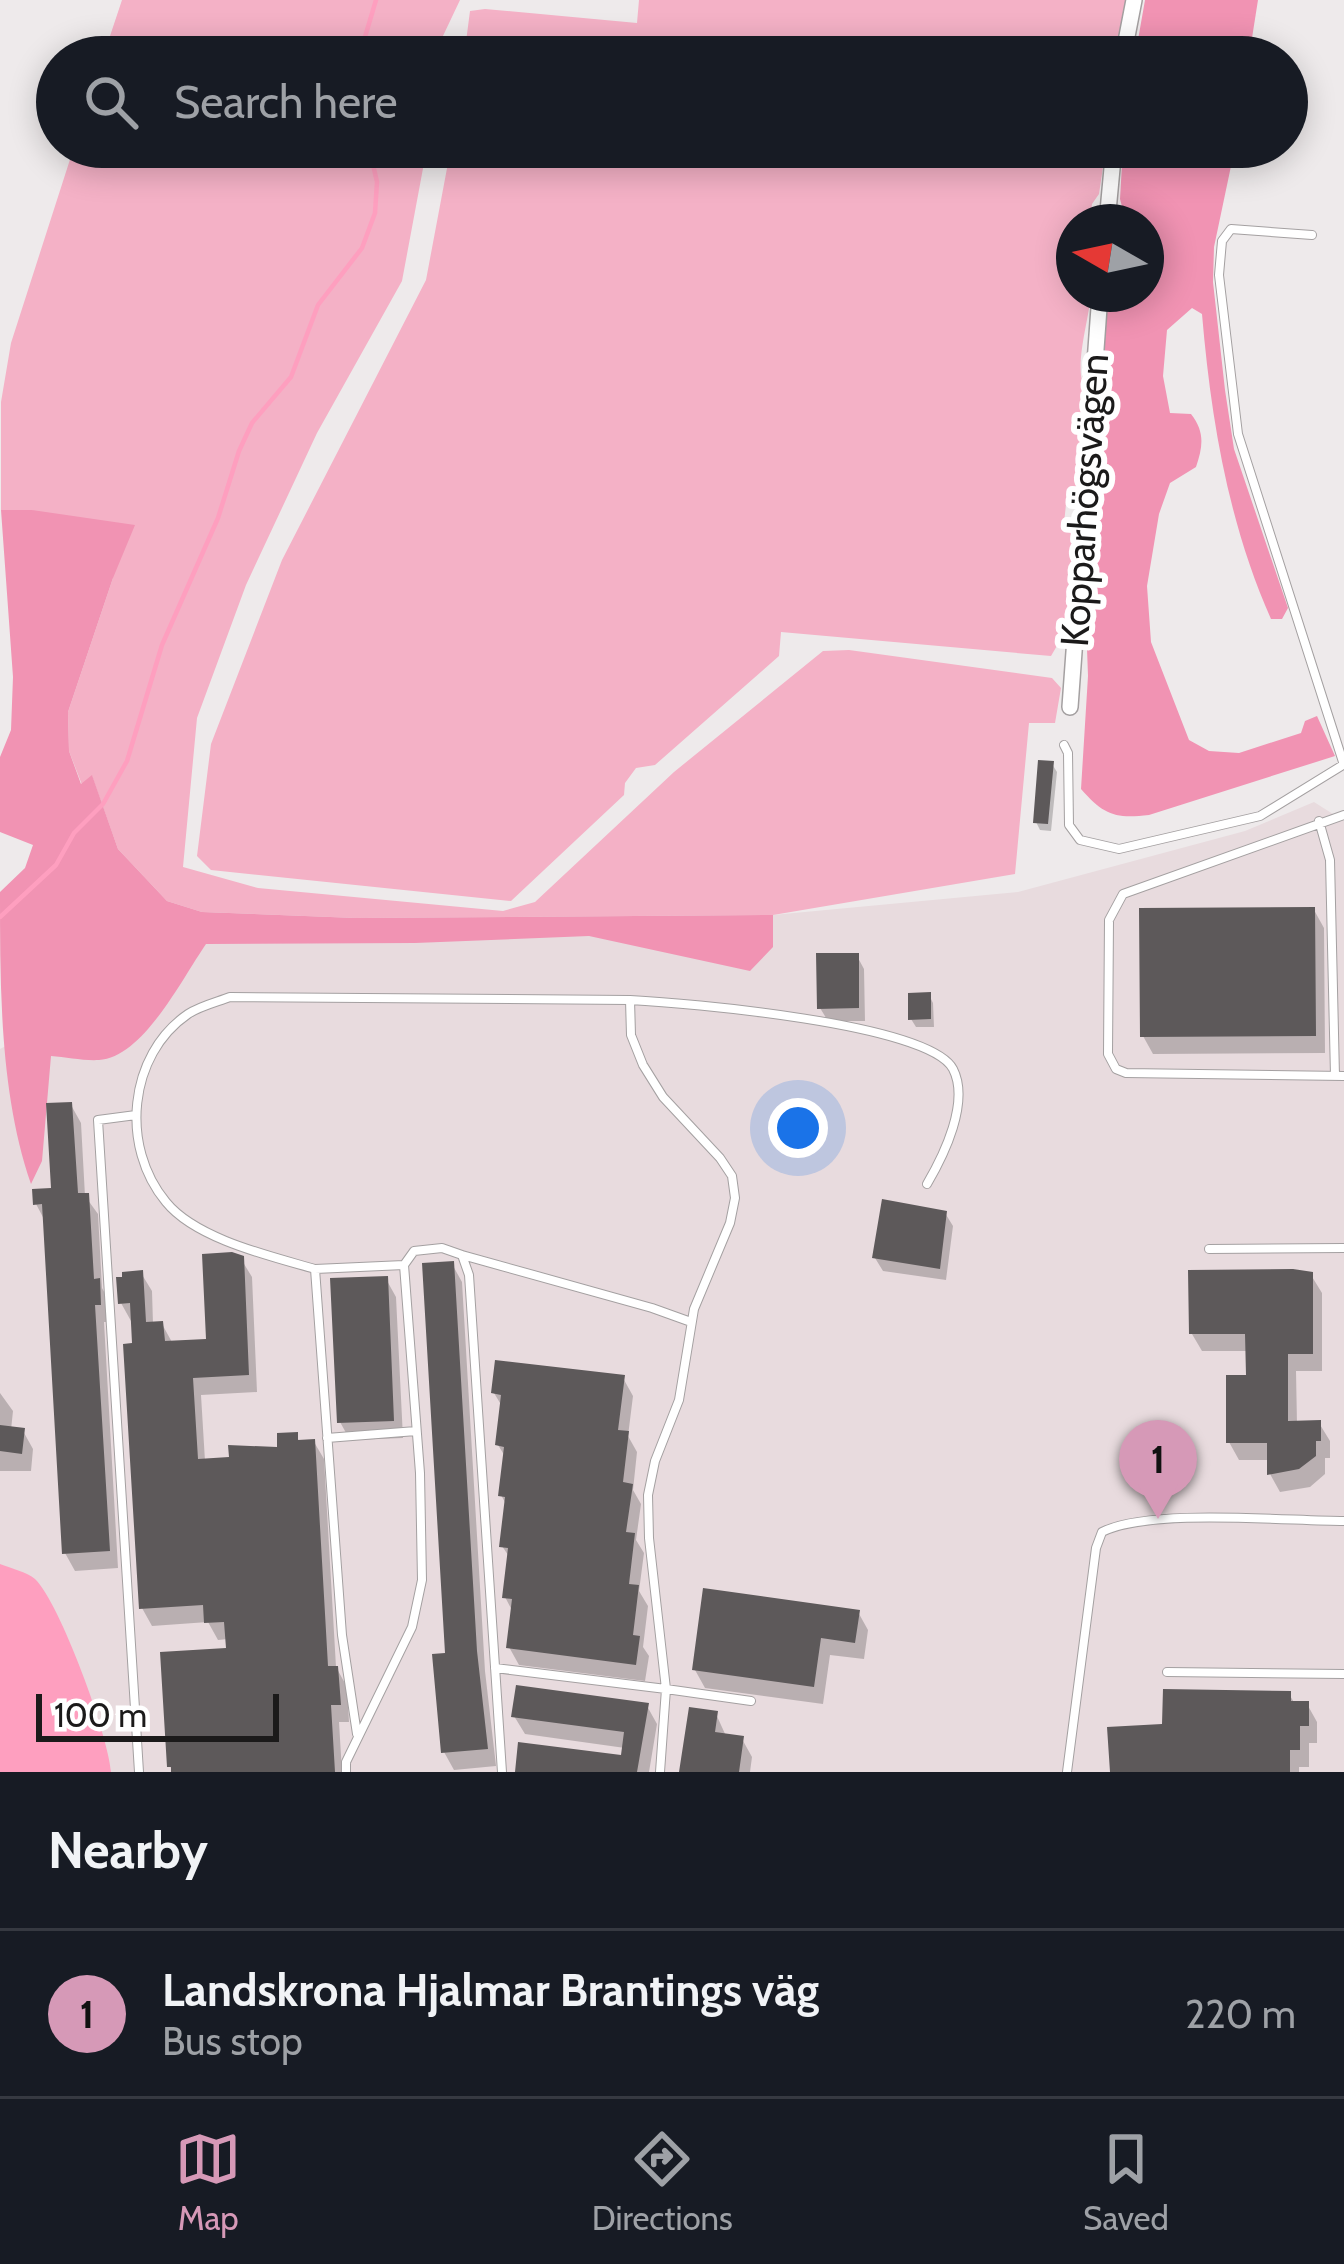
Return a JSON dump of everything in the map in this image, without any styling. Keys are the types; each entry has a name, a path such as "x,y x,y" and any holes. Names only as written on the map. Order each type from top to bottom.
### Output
{"street":[{"path":"1128,36 1134,0"},
{"path":"1109,204 1112,168"},
{"name":"Kopparhögsvägen","path":"1070,707 1099,312"}],"lane":[{"path":"1064,745 1070,825 1080,840 1119,849 1260,816 1344,765 1238,434 1219,275 1222,241 1231,229 1312,236"},
{"path":"1319,821 1330,860 1340,1076 1126,1073 1116,1069 1108,1054 1109,920 1123,894 1319,821 1344,815"},
{"path":"404,1264 315,1269 193,1226 165,1202 141,1157 136,1115 140,1077 163,1037 189,1012 230,997 630,1000 891,1036 945,1057 955,1072 959,1093 950,1134 927,1184"},
{"path":"630,1000 631,1035 643,1065 663,1097 732,1176 735,1198 730,1223 691,1322 679,1400 655,1461 648,1496 666,1690 660,1772"},
{"path":"136,1115 98,1120 139,1772"},
{"path":"346,1772 346,1762 412,1627 422,1580 404,1264 414,1251 442,1248 691,1322"},
{"path":"1209,1249 1344,1248"},
{"path":"462,1255 469,1275 502,1772"},
{"path":"315,1269 342,1635 358,1737"},
{"path":"328,1438 416,1431"},
{"path":"1067,1772 1096,1548 1102,1532 1118,1524 1158,1520 1344,1521"},
{"path":"495,1668 751,1701"},
{"path":"1167,1672 1344,1674"}],"shaded area":[{"path":"122,0 460,0 443,36 110,36"},
{"path":"639,0 1127,0 1120,36 467,36 470,11 485,9 637,23"},
{"path":"1145,0 1258,0 1252,36 1139,36"},
{"path":"67,168 423,168 402,281 317,433 246,585 197,718 183,867 258,888 503,911 535,902 674,772 823,651 849,650 1052,678 1061,688 1055,723 1029,723 1015,874 773,915 356,918 202,912 167,901 118,849 92,776 82,785 69,751 68,712 113,578 32,510 1,510 1,402 11,343"},
{"path":"447,168 1103,168 1099,194 1092,204 1056,204 1056,312 1088,312 1081,357 1085,388 1081,467 1066,504 1064,524 1075,535 1065,632 1051,656 781,632 779,656 655,765 636,768 625,783 624,795 511,901 211,870 197,856 211,744 282,560 426,280"},
{"path":"1122,168 1231,168 1214,247 1213,282 1225,390 1234,449 1288,608 1282,619 1271,619 1243,545 1216,431 1202,314 1192,308 1167,330 1163,376 1170,413 1191,414 1201,433 1201,446 1196,467 1170,483 1159,514 1147,586 1151,642 1189,740 1209,751 1239,753 1301,733 1305,721 1317,716 1335,756 1149,815 1127,816 1104,810 1081,789 1105,312 1164,312 1164,204 1121,204"},
{"path":"1,510 135,525 68,712 69,751 81,784 92,775 118,849 167,901 202,912 356,918 773,915 773,947 750,971 589,936 206,944 160,1014 131,1046 99,1060 51,1056 42,1161 31,1184 13,1114 2,1004 0,892 25,868 33,845 0,832 0,757 11,730 13,677"},
{"path":"1314,802 1344,821 1344,1772 0,1772 0,1049 203,943 603,931 1018,892 1245,831"},
{"path":"0,1564 35,1579 57,1614 93,1702 111,1772 0,1772"}],"building":[{"path":"1038,760 1054,761 1048,824 1033,823"},
{"path":"1315,907 1316,1036 1140,1037 1139,908"},
{"path":"816,953 859,953 859,1008 817,1009"},
{"path":"931,992 931,1019 908,1020 908,993"},
{"path":"72,1102 78,1193 89,1193 94,1279 100,1278 101,1305 95,1305 110,1551 62,1554 42,1204 33,1205 32,1189 51,1188 46,1103"},
{"path":"882,1199 947,1211 940,1269 872,1258"},
{"path":"202,1254 244,1256 249,1375 193,1378 198,1459 229,1457 228,1445 277,1447 277,1433 298,1432 298,1440 315,1439 328,1666 338,1666 341,1705 331,1705 335,1772 171,1772 167,1767 160,1652 226,1648 224,1622 204,1623 203,1605 139,1609 123,1344 132,1343 130,1303 118,1304 116,1277 143,1270 146,1322 163,1321 165,1341 206,1339"},
{"path":"454,1261 477,1651 488,1749 441,1753 432,1654 445,1653 422,1263"},
{"path":"1188,1270 1313,1272 1313,1354 1288,1354 1288,1421 1321,1420 1321,1441 1316,1441 1316,1456 1299,1469 1267,1475 1267,1443 1226,1443 1226,1375 1246,1375 1245,1334 1189,1334"},
{"path":"388,1276 394,1421 337,1423 330,1278"},
{"path":"495,1360 625,1375 618,1430 629,1431 623,1482 633,1484 626,1532 635,1533 629,1584 639,1585 633,1635 640,1636 636,1665 506,1648 512,1599 502,1598 508,1548 499,1547 504,1447 495,1445 501,1395 491,1393"},
{"path":"0,1425 25,1428 22,1454 0,1451"},
{"path":"703,1588 860,1610 855,1643 821,1638 814,1687 692,1670"},
{"path":"516,1685 649,1703 637,1772 515,1772 518,1742 621,1755 624,1732 511,1717"},
{"path":"1163,1689 1291,1691 1291,1701 1309,1701 1309,1726 1300,1726 1300,1750 1290,1750 1290,1772 1110,1772 1107,1727 1162,1724"},
{"path":"689,1707 718,1711 715,1732 744,1736 739,1772 679,1772"}],"waterway":[{"path":"365,36 376,0"},
{"path":"0,917 56,865 74,833 103,804 127,761 162,645 218,518 239,451 252,423 291,377 318,305 362,248 375,213 374,168"}],"place":[{"name":"Landskrona Hjalmar Brantings väg","path":"1158,1519"}]}
